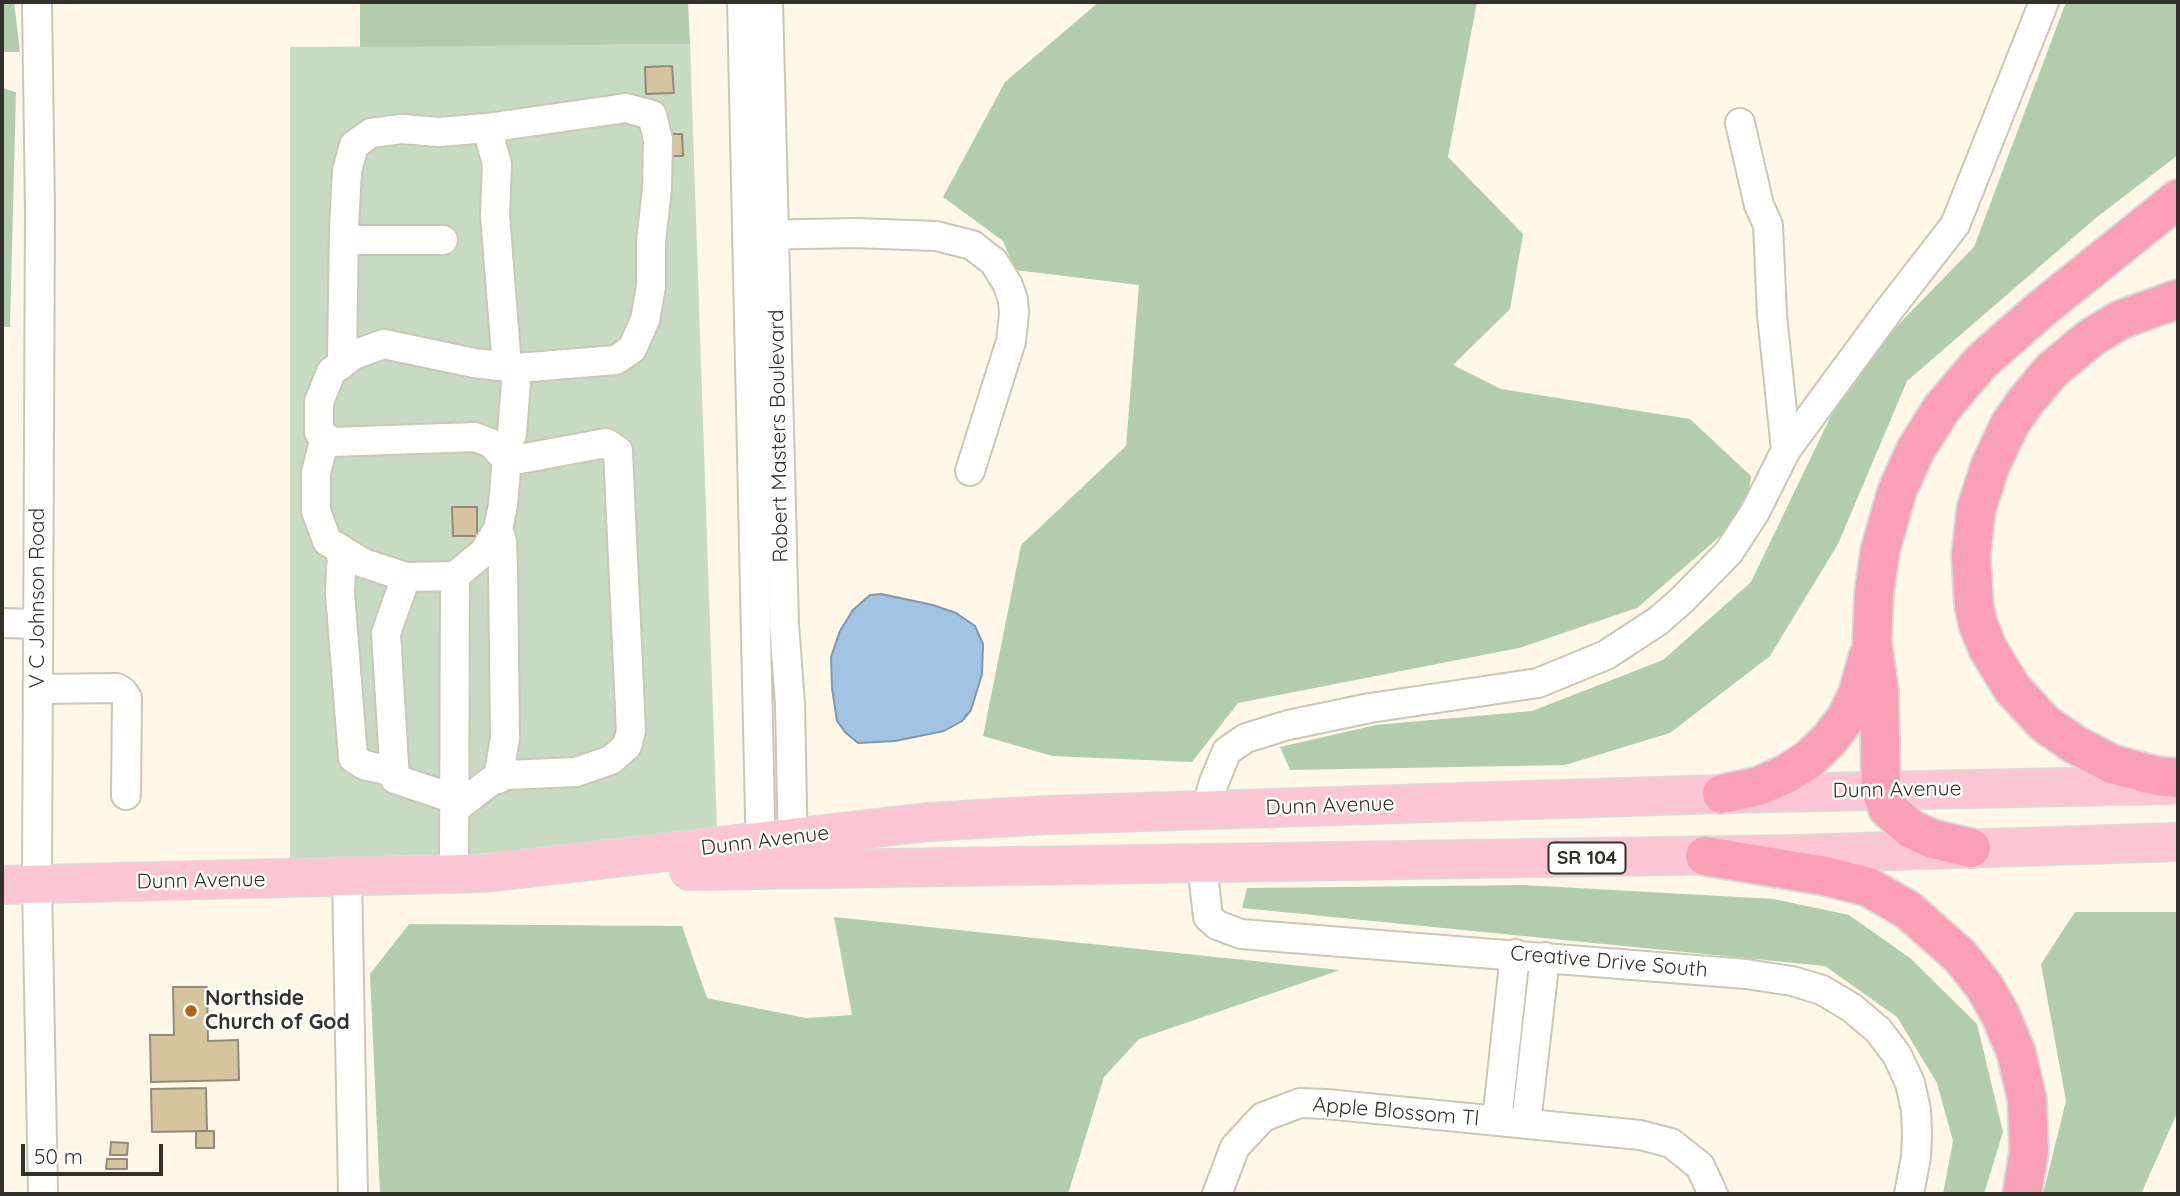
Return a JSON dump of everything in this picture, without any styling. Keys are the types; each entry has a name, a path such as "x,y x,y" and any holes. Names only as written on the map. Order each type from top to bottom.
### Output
{"highway":[{"path":"1971,848 1933,839 1911,829 1888,809 1881,790 1879,690 1872,641 1874,594 1880,551 1897,491 1916,449 1942,408 1981,362 2040,310 2178,199"},
{"path":"2178,299 2120,320 2092,337 2052,370 2026,401 2010,424 1979,499 1971,575 1978,624 1987,649 2012,688 2044,723 2074,744 2112,764 2157,776 2178,778"},
{"path":"1723,794 1759,786 1786,774 1809,759 1829,740 1846,718 1858,693 1872,641"},
{"path":"1705,856 1825,876 1868,887 1908,910 1960,956 1984,986 2000,1013 2016,1052 2027,1099 2029,1151 2022,1194"}],"main road":[{"name":"Dunn Avenue","path":"777,855 928,822 1206,809 1881,790 2178,785"},
{"path":"1202,864 1206,846 1217,832 1236,821 1293,807"},
{"path":"1134,865 1170,843 1206,809"},
{"name":"Dunn Avenue","path":"20,884 469,874 777,855 1134,865 1705,856 2178,842"}],"street":[{"name":"V C Johnson Road","path":"37,2 40,211 38,689 20,884 43,1194"},
{"name":"Robert Masters Boulevard","path":"742,2 761,234 790,704 777,855"},
{"name":"Robert Masters Boulevard","path":"761,234 768,2"},
{"path":"1206,809 1216,774 1227,751 1246,738 1288,725 1370,708 1538,683 1579,667 1632,639 1682,600 1729,552 1755,512 1786,450 1955,225 2044,2"},
{"path":"342,364 347,172 354,145 371,133 401,129 439,132 487,128 626,108 652,115 658,139 651,286 645,320 632,349 616,360 512,368 384,344 353,355 342,364 331,372 319,402 319,432 332,442 475,438 491,443 505,456 520,459 606,443 618,451 631,732 627,746 611,760 576,772 507,775 454,804"},
{"path":"1740,123 1759,205 1768,225 1772,315 1786,450"},
{"path":"325,437 316,473 316,511 327,541 363,563 406,577 455,576 484,552 498,529 503,505 505,456 512,434 517,398 495,215 497,164 487,128"},
{"path":"761,234 936,236 972,245 995,262 1013,300 1011,341 970,471"},
{"path":"344,240 443,240"},
{"path":"498,529 502,541 503,568 505,738 498,779"},
{"path":"342,550 340,593 353,758 364,765 395,772"},
{"path":"455,576 454,804 469,874"},
{"path":"406,577 386,633 395,779 454,804"},
{"path":"2,623 38,624"},
{"path":"38,689 117,688 123,692 127,698 126,795"},
{"name":"Creative Drive South","path":"1202,864 1208,916 1217,925 1241,934 1746,974 1792,981 1822,990 1878,1030 1897,1055 1910,1083 1916,1110 1917,1133 1916,1157 1909,1194"},
{"path":"347,878 353,1194"},
{"path":"1497,1121 1515,954"},
{"path":"1526,1124 1545,957"},
{"name":"Apple Blossom Tl","path":"1217,1194 1235,1147 1263,1117 1300,1103 1640,1135 1671,1143 1700,1166 1713,1194"}],"green space":[{"path":"2,2 14,2 20,52 2,52"},
{"path":"360,2 688,2 690,44 360,47"},
{"path":"1099,2 1477,2 1448,157 1523,234 1510,309 1453,365 1501,389 1690,419 1751,476 1746,514 1637,608 1519,648 1238,703 1192,762 1052,756 983,736 1021,545 1126,446 1139,285 1015,270 1003,241 943,197 1005,82"},
{"path":"2066,2 2178,2 2178,155 2097,217 1907,381 1838,544 1770,656 1670,733 1565,765 1290,770 1280,747 1376,725 1532,711 1663,660 1751,582 1852,372 1974,247"},
{"path":"690,44 717,828 710,833 428,860 290,865 290,47"},
{"path":"2,88 16,92 10,327 2,327"},
{"path":"1524,885 1774,899 1849,915 1910,958 1977,1024 2003,1132 1984,1194 1943,1194 1953,1141 1937,1083 1897,1017 1825,966 1242,908 1247,888"},
{"path":"2075,912 2178,912 2178,1111 2141,1194 2043,1194 2066,1101 2041,964"},
{"path":"834,917 1340,970 1139,1039 1104,1077 1068,1194 380,1194 370,974 409,924 682,926 707,998 806,1018 852,1015"}],"water":[{"path":"881,594 933,605 956,613 975,626 983,644 982,674 971,710 962,721 944,731 895,741 858,743 837,721 831,657 840,631 853,610 870,595"}],"building":[{"path":"672,66 674,93 646,94 645,67"},
{"path":"671,134 682,134 683,156 671,156"},
{"path":"452,507 477,507 477,536 453,536"},
{"name":"Northside Church of God","path":"173,987 207,987 208,1041 238,1040 239,1080 151,1082 150,1035 174,1035"},
{"path":"206,1088 207,1131 152,1132 151,1089"},
{"path":"196,1131 214,1131 214,1148 196,1148"},
{"path":"111,1142 128,1143 127,1155 110,1155"},
{"path":"107,1159 127,1159 127,1169 106,1169"}],"place":[{"name":"Northside Church of God","path":"191,1011"}]}
